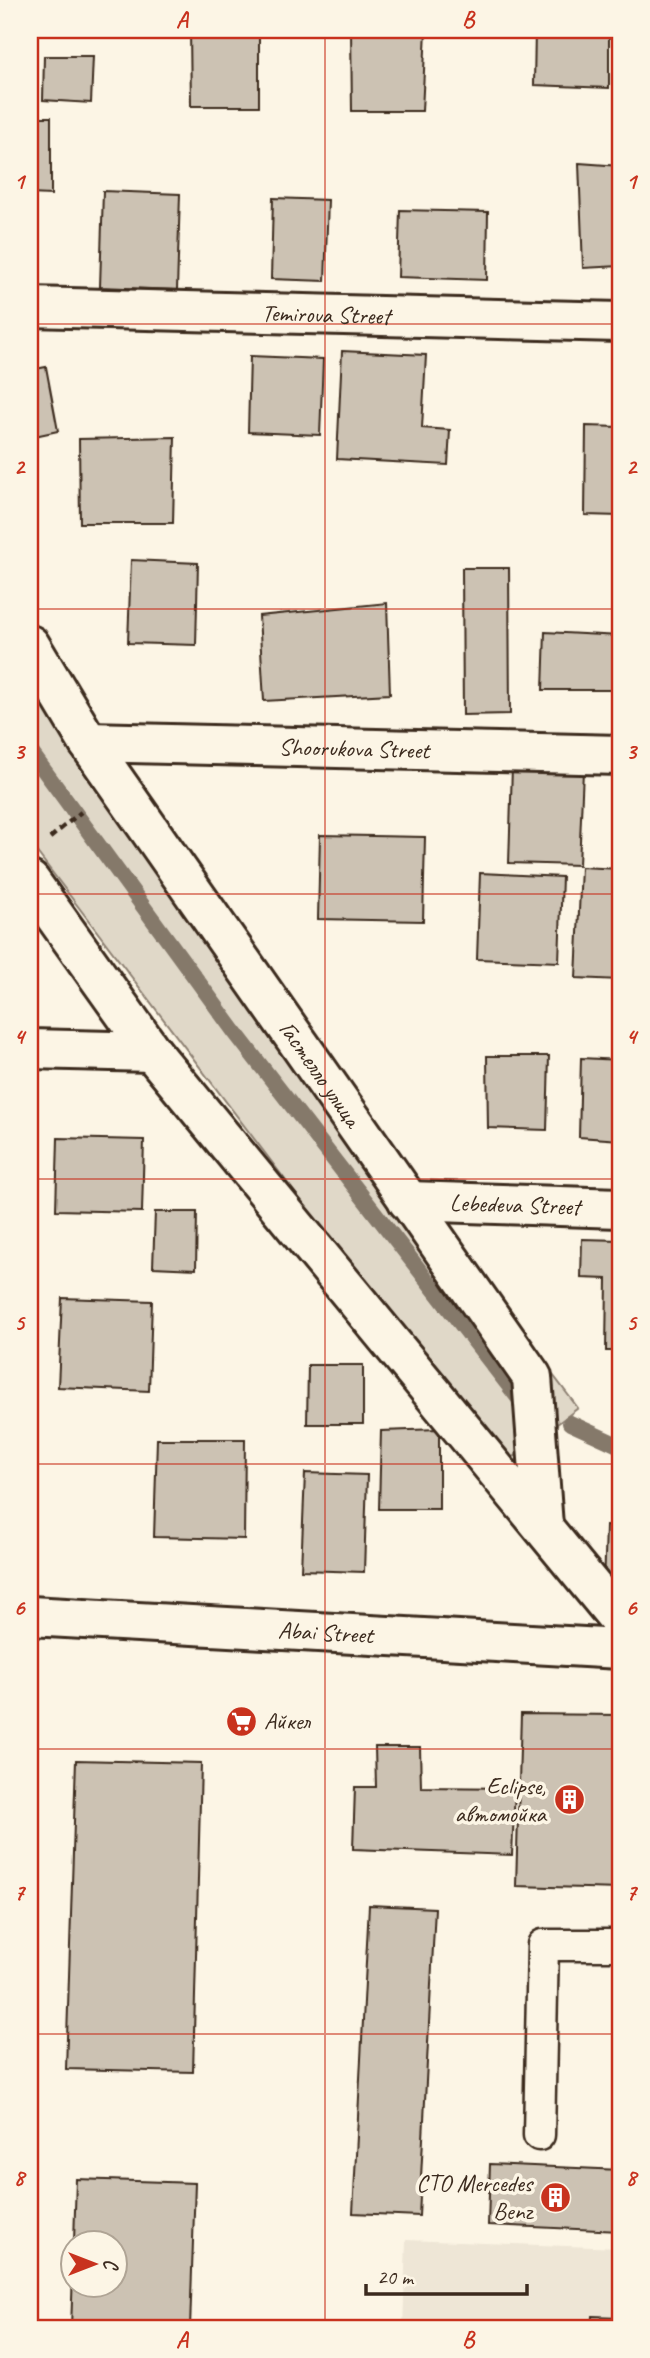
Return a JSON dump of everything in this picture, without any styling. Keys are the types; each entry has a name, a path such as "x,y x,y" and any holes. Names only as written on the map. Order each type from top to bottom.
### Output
{"street":[{"name":"Temirova Street","path":"30,307 620,322"},
{"name":"Гастелло улица","path":"30,645 88,741 532,1377 543,1526"},
{"name":"Shoorukova Street","path":"88,741 620,755"},
{"path":"35,864 152,1052 620,1622"},
{"path":"30,1049 152,1052"},
{"name":"Lebedeva Street","path":"408,1201 620,1208"},
{"name":"Abai Street","path":"30,1616 620,1649"}],"lane":[{"path":"539,2135 543,1945 620,1945"}],"path":[{"path":"35,864 117,782"}],"shaded area":[{"path":"30,684 578,1408 502,1466 30,843"},
{"path":"406,2240 620,2248 620,2328 403,2328"}],"building":[{"path":"190,30 259,30 259,106 191,106"},
{"path":"351,30 426,30 422,111 352,111"},
{"path":"535,30 609,30 609,88 534,85"},
{"path":"44,56 93,56 91,103 43,100"},
{"path":"30,117 51,117 51,195 30,194"},
{"path":"579,163 620,166 620,266 583,268"},
{"path":"103,191 180,194 177,290 100,287"},
{"path":"273,198 328,200 325,281 271,279"},
{"path":"400,210 488,212 487,280 398,277"},
{"path":"342,351 426,355 422,428 450,430 448,465 337,459"},
{"path":"250,356 323,359 320,435 248,432"},
{"path":"46,367 58,431 30,437 30,370"},
{"path":"586,426 620,427 620,516 585,515"},
{"path":"175,437 173,523 80,523 79,439"},
{"path":"131,560 198,563 196,645 128,643"},
{"path":"462,568 509,568 510,714 463,715"},
{"path":"387,603 390,694 264,701 259,616"},
{"path":"545,632 620,636 620,690 543,690"},
{"path":"512,767 583,770 579,865 509,863"},
{"path":"320,835 425,837 423,921 318,919"},
{"path":"581,867 620,869 620,980 576,978"},
{"path":"480,873 562,877 559,962 477,959"},
{"path":"487,1056 549,1056 547,1130 488,1128"},
{"path":"581,1058 620,1060 620,1140 579,1137"},
{"path":"58,1138 144,1140 142,1212 56,1210"},
{"path":"155,1212 197,1212 196,1269 153,1267"},
{"path":"582,1239 620,1240 620,1351 606,1351 607,1279 581,1278"},
{"path":"62,1298 152,1301 149,1391 58,1387"},
{"path":"308,1365 363,1365 363,1424 307,1424"},
{"path":"439,1429 439,1509 379,1509 381,1431"},
{"path":"157,1439 245,1439 244,1539 154,1537"},
{"path":"305,1473 367,1475 364,1572 301,1570"},
{"path":"606,1526 620,1527 620,1587 604,1587"},
{"name":"Eclipse, автомойка","path":"521,1714 620,1715 620,1889 516,1886"},
{"path":"375,1747 420,1747 421,1787 515,1788 512,1855 353,1849 355,1787 376,1787"},
{"path":"76,1760 201,1763 193,2072 66,2069"},
{"path":"369,1905 435,1908 419,2216 353,2213"},
{"name":"СТО Mercedes Benz","path":"490,2164 620,2170 620,2231 488,2225"},
{"path":"76,2179 195,2183 190,2328 71,2328 72,2298 130,2298 130,2228 74,2228"},
{"path":"592,2316 620,2317 620,2328 591,2328"}],"waterway":[{"path":"30,751 234,1031 520,1400"},
{"path":"570,1423 620,1446"}],"place":[{"name":"Айкел","path":"241,1721"},
{"name":"Eclipse, автомойка","path":"569,1800"},
{"name":"СТО Mercedes Benz","path":"555,2197"}]}
